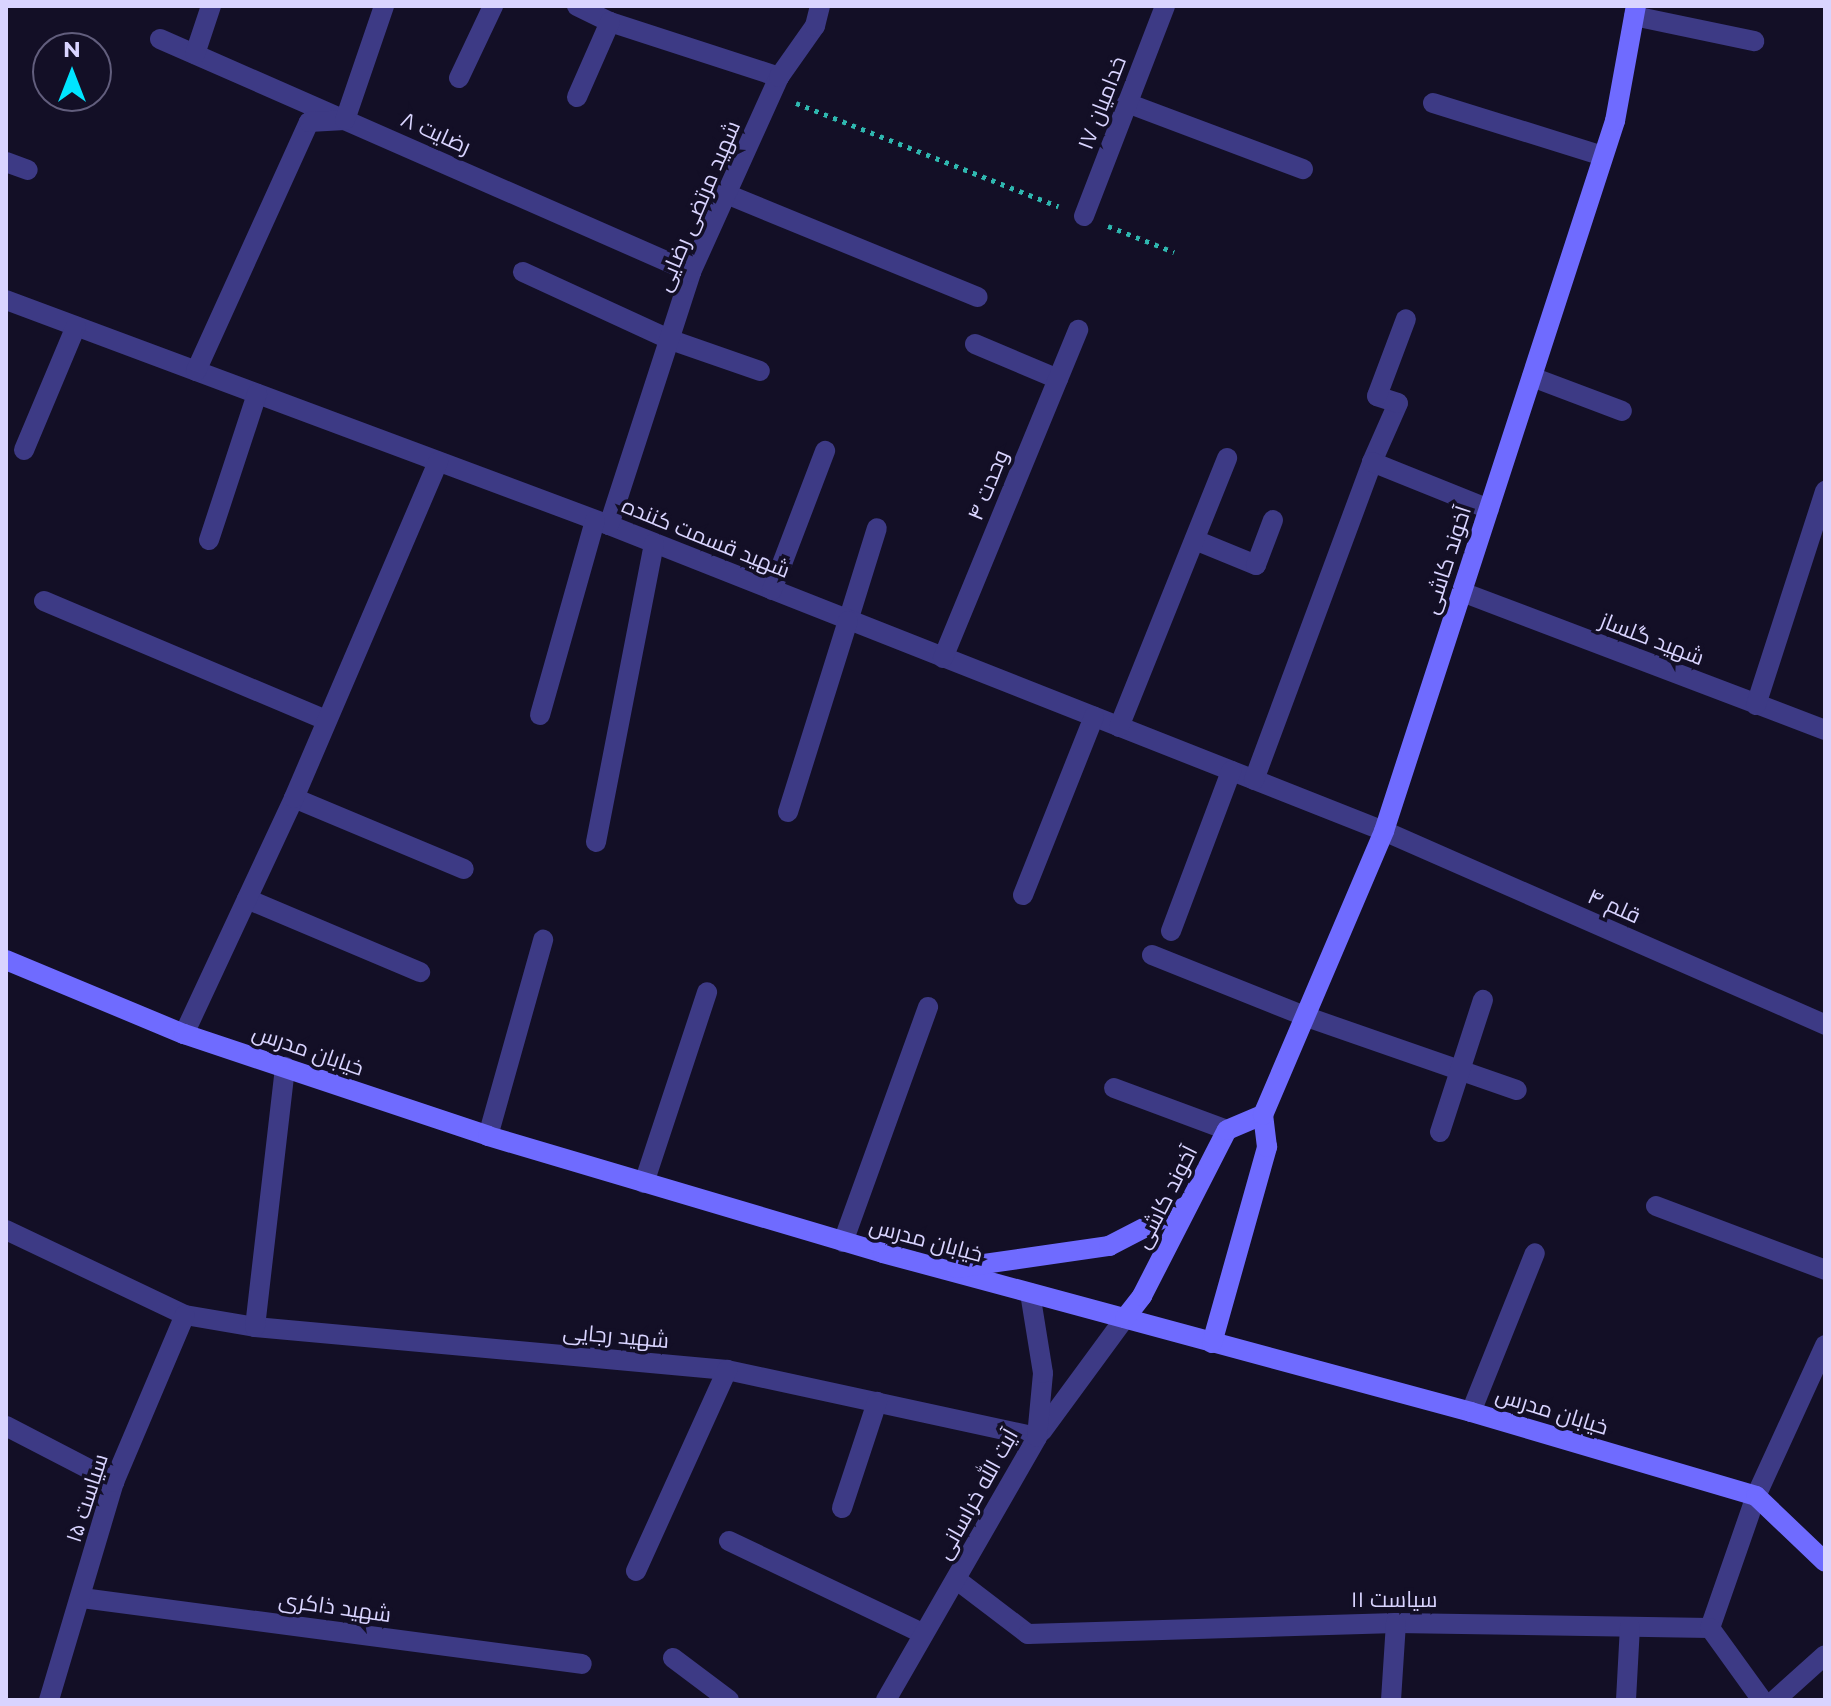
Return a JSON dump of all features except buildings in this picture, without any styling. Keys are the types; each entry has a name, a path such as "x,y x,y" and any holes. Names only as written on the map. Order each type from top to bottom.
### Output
{"main road":[{"name":"آخوند کاشی","path":"1212,1343 1267,1147 1263,1115 1384,831 1603,156 1635,11"},
{"name":"خیابان مدرس","path":"6,960 184,1034 488,1136 843,1242 1471,1412 1756,1496 1825,1562"},
{"name":"آخوند کاشی","path":"1125,1318 1142,1296 1227,1130 1263,1115"},
{"path":"943,1269 1109,1246 1188,1205"}],"street":[{"path":"195,54 211,6"},
{"path":"196,371 309,122 345,120 384,6"},
{"path":"459,78 493,6"},
{"path":"577,6 610,22 776,85"},
{"name":"شهید مرتضی رضایی","path":"540,715 602,523 671,340 691,272 724,193 776,85 815,26 820,6"},
{"name":"خدامیان ۱۷","path":"1084,216 1165,6"},
{"path":"1635,11 1754,41"},
{"path":"577,97 610,22"},
{"name":"رضایت ۸","path":"160,39 691,272"},
{"path":"1127,103 1303,169"},
{"path":"1433,103 1603,156"},
{"path":"6,162 28,170"},
{"path":"724,193 978,297"},
{"path":"523,272 671,340 760,371"},
{"name":"شهید قسمت کننده","path":"6,300 602,523 1384,831"},
{"path":"1254,780 1372,462 1398,403 1377,396 1406,319"},
{"path":"24,450 76,326"},
{"name":"وحدت ۴","path":"943,658 1078,330"},
{"path":"975,344 1058,379"},
{"path":"1532,377 1622,411"},
{"path":"209,540 257,394"},
{"path":"772,590 825,451"},
{"path":"1119,727 1227,458"},
{"path":"184,1034 294,798 438,462"},
{"path":"1372,462 1489,509"},
{"path":"1756,705 1825,491"},
{"path":"1195,540 1256,565 1273,520"},
{"path":"788,812 877,528"},
{"path":"596,842 654,544"},
{"name":"شهید گلساز","path":"1462,592 1825,730"},
{"path":"44,601 326,720"},
{"path":"1023,895 1094,717"},
{"path":"1171,931 1231,771"},
{"path":"294,798 464,869"},
{"name":"قلم ۴","path":"1384,831 1825,1025"},
{"path":"247,899 420,972"},
{"path":"488,1136 543,940"},
{"path":"1152,955 1307,1017 1517,1090"},
{"path":"644,1183 707,992"},
{"path":"1440,1132 1483,1000"},
{"path":"843,1242 928,1007"},
{"path":"255,1327 285,1067"},
{"path":"1114,1088 1227,1130"},
{"path":"1656,1206 1825,1270"},
{"name":"شهید رجایی","path":"6,1230 185,1315 255,1327 727,1370 1037,1437"},
{"path":"1471,1412 1535,1253"},
{"name":"آیت الله خراسانی","path":"888,1699 922,1633 957,1580 1037,1437 1043,1373 1030,1293"},
{"name":"سیاست ۱۵","path":"49,1700 82,1598 114,1482 185,1315"},
{"path":"1037,1437 1125,1318"},
{"path":"1762,1700 1710,1628 1756,1496 1825,1345"},
{"path":"636,1571 727,1370"},
{"path":"842,1508 877,1402"},
{"path":"6,1426 114,1482"},
{"path":"729,1541 922,1633"},
{"name":"سیاست ۱۱","path":"957,1580 1028,1634 1396,1623 1710,1628"},
{"name":"شهید ذاکری","path":"82,1598 582,1664"},
{"path":"1391,1700 1396,1623"},
{"path":"1626,1700 1630,1627"},
{"path":"1775,1700 1825,1655"},
{"path":"673,1658 729,1700"}],"path":[{"path":"776,85 1174,252"}]}
